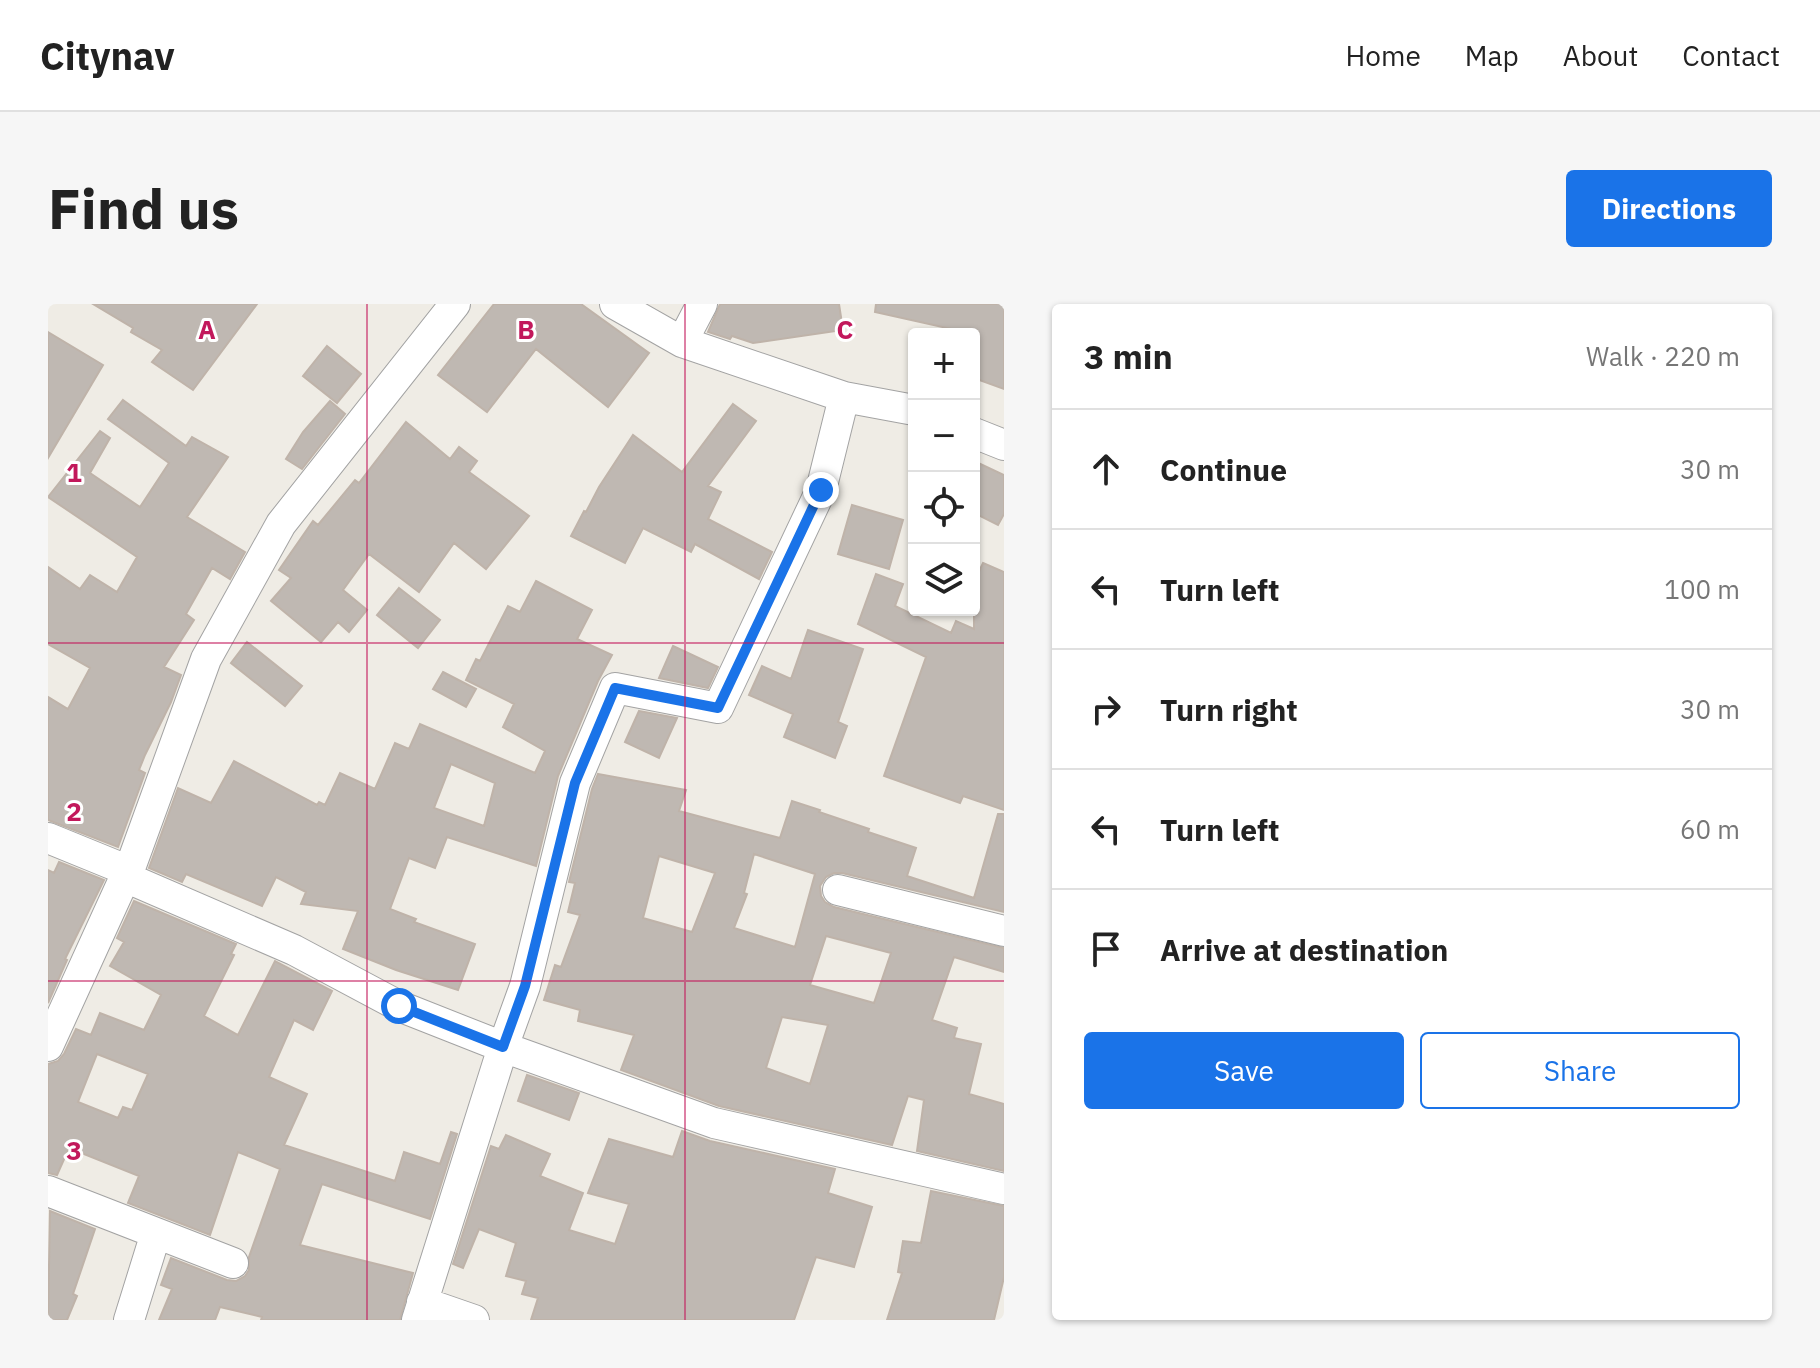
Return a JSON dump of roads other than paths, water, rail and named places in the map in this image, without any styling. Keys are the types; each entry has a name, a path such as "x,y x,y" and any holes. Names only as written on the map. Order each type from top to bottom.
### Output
{"street":[{"path":"48,1046 127,874 206,659 281,524 455,304"},
{"path":"615,304 682,342 844,397 908,409"},
{"path":"682,342 702,304"},
{"path":"474,1320 419,1311 525,986 575,783 615,688 718,708 821,490 844,397"},
{"path":"980,435 1004,445"},
{"path":"48,838 294,950 399,1006 503,1047 714,1123 1004,1189"},
{"path":"838,890 1004,931"},
{"path":"48,1191 233,1263"},
{"path":"129,1320 156,1233"}]}
